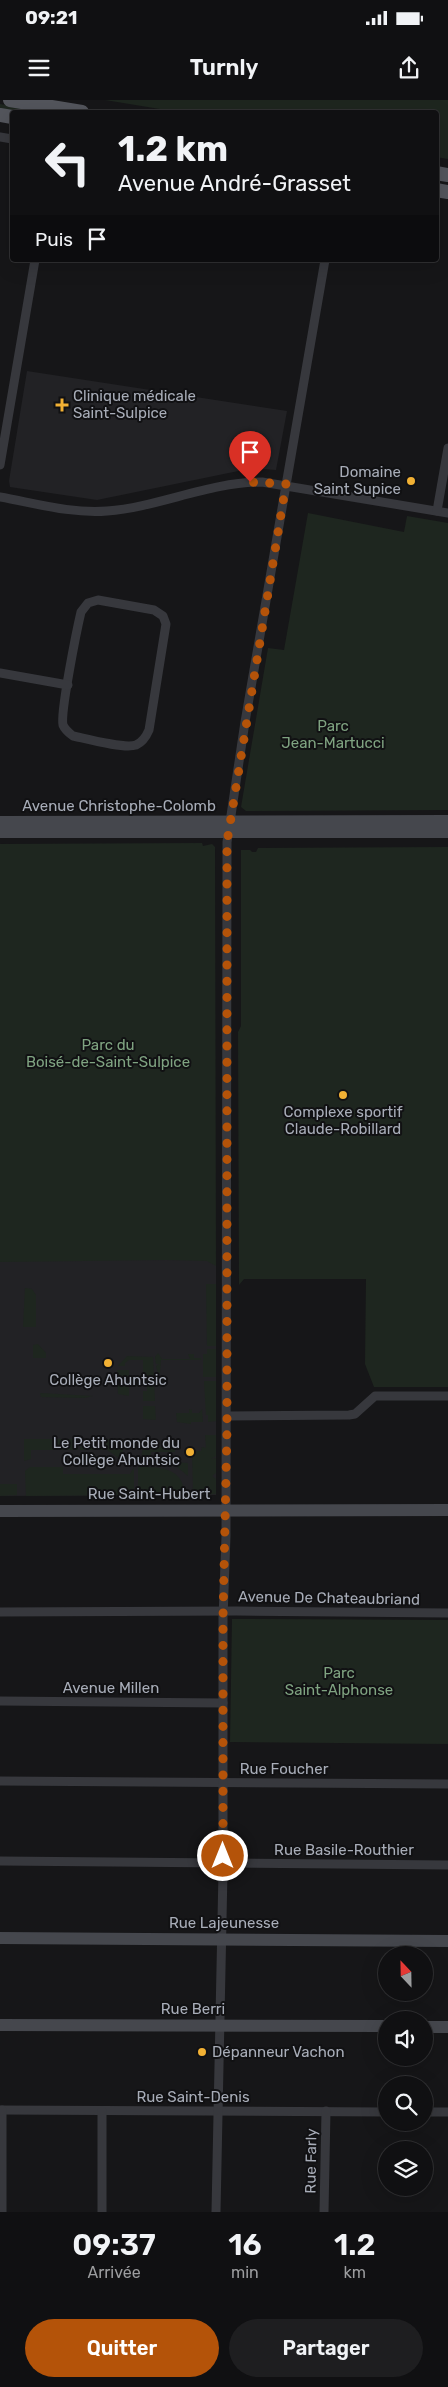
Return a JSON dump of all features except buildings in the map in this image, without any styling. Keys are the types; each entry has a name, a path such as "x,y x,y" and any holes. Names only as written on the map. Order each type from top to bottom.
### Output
{"main road":[{"path":"10,100 70,110"},
{"name":"Avenue Christophe-Colomb","path":"0,832 448,821"},
{"name":"Avenue Christophe-Colomb","path":"0,822 448,832"},
{"name":"Rue Saint-Hubert","path":"0,1510 448,1510"},
{"name":"Rue Lajeunesse","path":"0,1938 448,1941"},
{"name":"Rue Berri","path":"0,2025 378,2026"},
{"path":"433,2026 448,2027"}],"street":[{"path":"0,465 35,262"},
{"path":"216,2212 223,1864 229,827 325,262"},
{"path":"437,511 448,448"},
{"path":"0,497 100,512 244,483 262,482 286,484 448,513"},
{"path":"98,600 151,609 163,616 166,630 149,730 141,742 129,746 69,733 64,727 62,719 68,685 80,615 88,603 98,600"},
{"path":"0,674 68,685"},
{"path":"227,1416 349,1415 355,1414 375,1396 448,1396"},
{"name":"Avenue De Chateaubriand","path":"0,1612 448,1613"},
{"name":"Avenue Millen","path":"0,1701 223,1703"},
{"name":"Rue Foucher","path":"0,1780 448,1784"},
{"name":"Rue Basile-Routhier","path":"0,1861 448,1865"},
{"path":"1,2110 2,2212"},
{"name":"Rue Saint-Denis","path":"1,2110 378,2112"},
{"path":"102,2111 102,2212"},
{"name":"Rue Farly","path":"324,2212 326,2111"},
{"path":"433,2112 448,2112"}],"shaded area":[{"path":"27,371 287,411 276,470 253,468 97,500 10,487 9,481"},
{"name":"Collège Ahuntsic","path":"216,1257 216,1495 0,1496 0,1261"}],"green space":[{"path":"105,100 448,100 448,159 439,158 439,110 166,110"},
{"path":"0,104 35,110 10,111 0,109"},
{"name":"Parc Jean-Martucci","path":"308,513 404,532 407,516 448,523 448,810 246,811 241,807 268,648 284,650"},
{"name":"Parc du Boisé-de-Saint-Sulpice","path":"202,843 203,846 212,844 215,847 216,1266 207,1261 166,1260 0,1262 0,844"},
{"name":"Complexe sportif Claude-Robillard","path":"448,847 448,1387 374,1387 365,1364 366,1279 244,1279 239,1285 238,1032 241,1026 241,850 256,852 258,848"},
{"path":"206,1284 216,1284 216,1346 207,1346"},
{"path":"25,1288 32,1289 36,1295 36,1327 23,1327"},
{"path":"38,1344 46,1353 46,1358 33,1358 33,1345"},
{"path":"207,1349 216,1349 216,1377 203,1377 203,1354 207,1354"},
{"path":"158,1353 162,1359 190,1359 188,1354 194,1354 194,1358 201,1358 201,1360 161,1360 160,1373 158,1373 156,1366 159,1364 156,1364 155,1357"},
{"path":"127,1356 153,1357 155,1401 143,1401 143,1391 147,1391 147,1387 143,1386 143,1360 129,1360 125,1363 125,1366 118,1366"},
{"path":"117,1370 129,1370 129,1396 118,1394"},
{"path":"204,1381 216,1381 216,1421 208,1422"},
{"path":"40,1393 93,1396 84,1398 41,1397"},
{"path":"143,1406 155,1406 156,1420 143,1419"},
{"path":"189,1409 192,1410 192,1413 199,1413 202,1409 203,1422 191,1422 191,1424 177,1422 176,1413 189,1413"},
{"path":"205,1435 216,1435 216,1456 211,1459 216,1458 216,1473 212,1476 216,1479 216,1494 191,1495 193,1487 192,1454 195,1454 195,1451 201,1451 202,1447 206,1448"},
{"path":"24,1439 79,1439 78,1450 31,1450 31,1459 24,1461"},
{"path":"81,1439 123,1439 123,1457 120,1457 122,1460 107,1450 80,1450"},
{"path":"143,1447 175,1447 175,1452 151,1452 151,1460 141,1460"},
{"path":"176,1462 188,1463 188,1476 176,1466"},
{"path":"30,1467 63,1467 63,1474 130,1474 134,1467 134,1495 26,1496 25,1471"},
{"path":"138,1467 154,1467 169,1470 180,1479 184,1495 138,1495"},
{"path":"0,1484 17,1484 17,1495 0,1496"},
{"name":"Parc Saint-Alphonse","path":"232,1619 448,1620 448,1744 230,1742"}],"place":[{"name":"Clinique médicale Saint-Sulpice","path":"62,405"},
{"name":"Domaine Saint Supice","path":"411,481"},
{"name":"Complexe sportif Claude-Robillard","path":"343,1095"},
{"name":"Collège Ahuntsic","path":"108,1363"},
{"name":"Le Petit monde du Collège Ahuntsic","path":"190,1452"},
{"name":"Dépanneur Vachon","path":"202,2052"}],"route":[{"path":"223,1856 223,1618 227,1429 226,861 230,816 286,484 250,482"}]}
